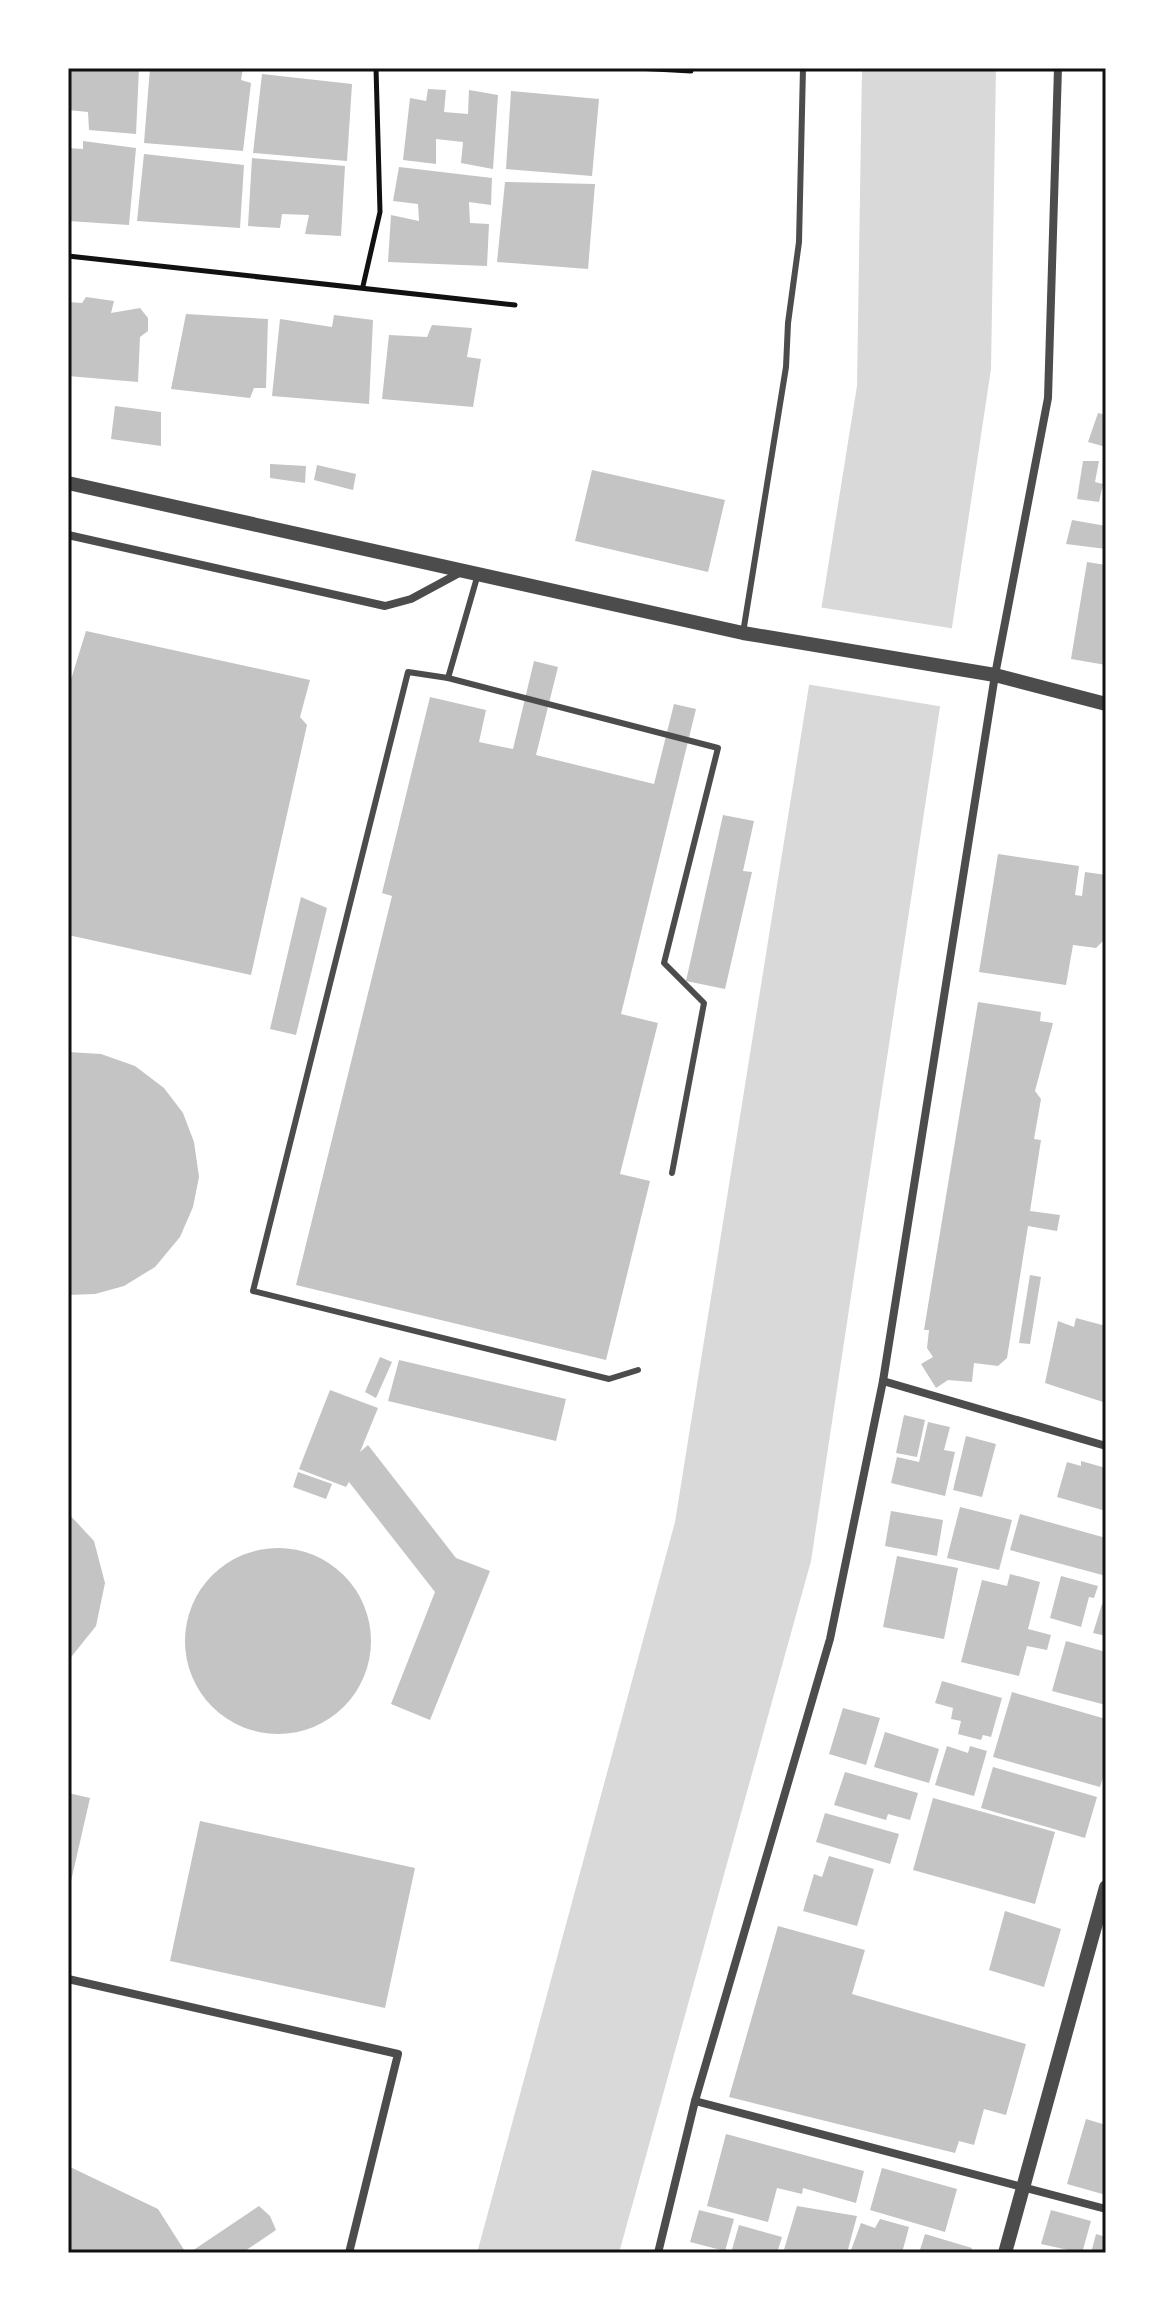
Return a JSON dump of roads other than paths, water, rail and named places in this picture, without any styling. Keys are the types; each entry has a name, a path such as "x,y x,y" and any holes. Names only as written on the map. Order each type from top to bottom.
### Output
{"street":[{"path":"658,2253 695,2101 830,1639 883,1381 995,675 1048,398 1058,68"},
{"path":"68,483 743,633 995,675 1106,704"},
{"path":"68,535 385,606 411,599 471,572"},
{"path":"883,1381 1106,1446"},
{"path":"1005,2253 1106,1887"},
{"path":"68,1979 398,2054 349,2253"},
{"path":"695,2101 1106,2209"}],"lane":[{"path":"743,633 786,367 788,323 799,242 803,68"},
{"path":"448,678 471,572"},
{"path":"638,1370 609,1379 253,1291 408,672 448,678 718,748 664,963 704,1003 672,1173"}]}
